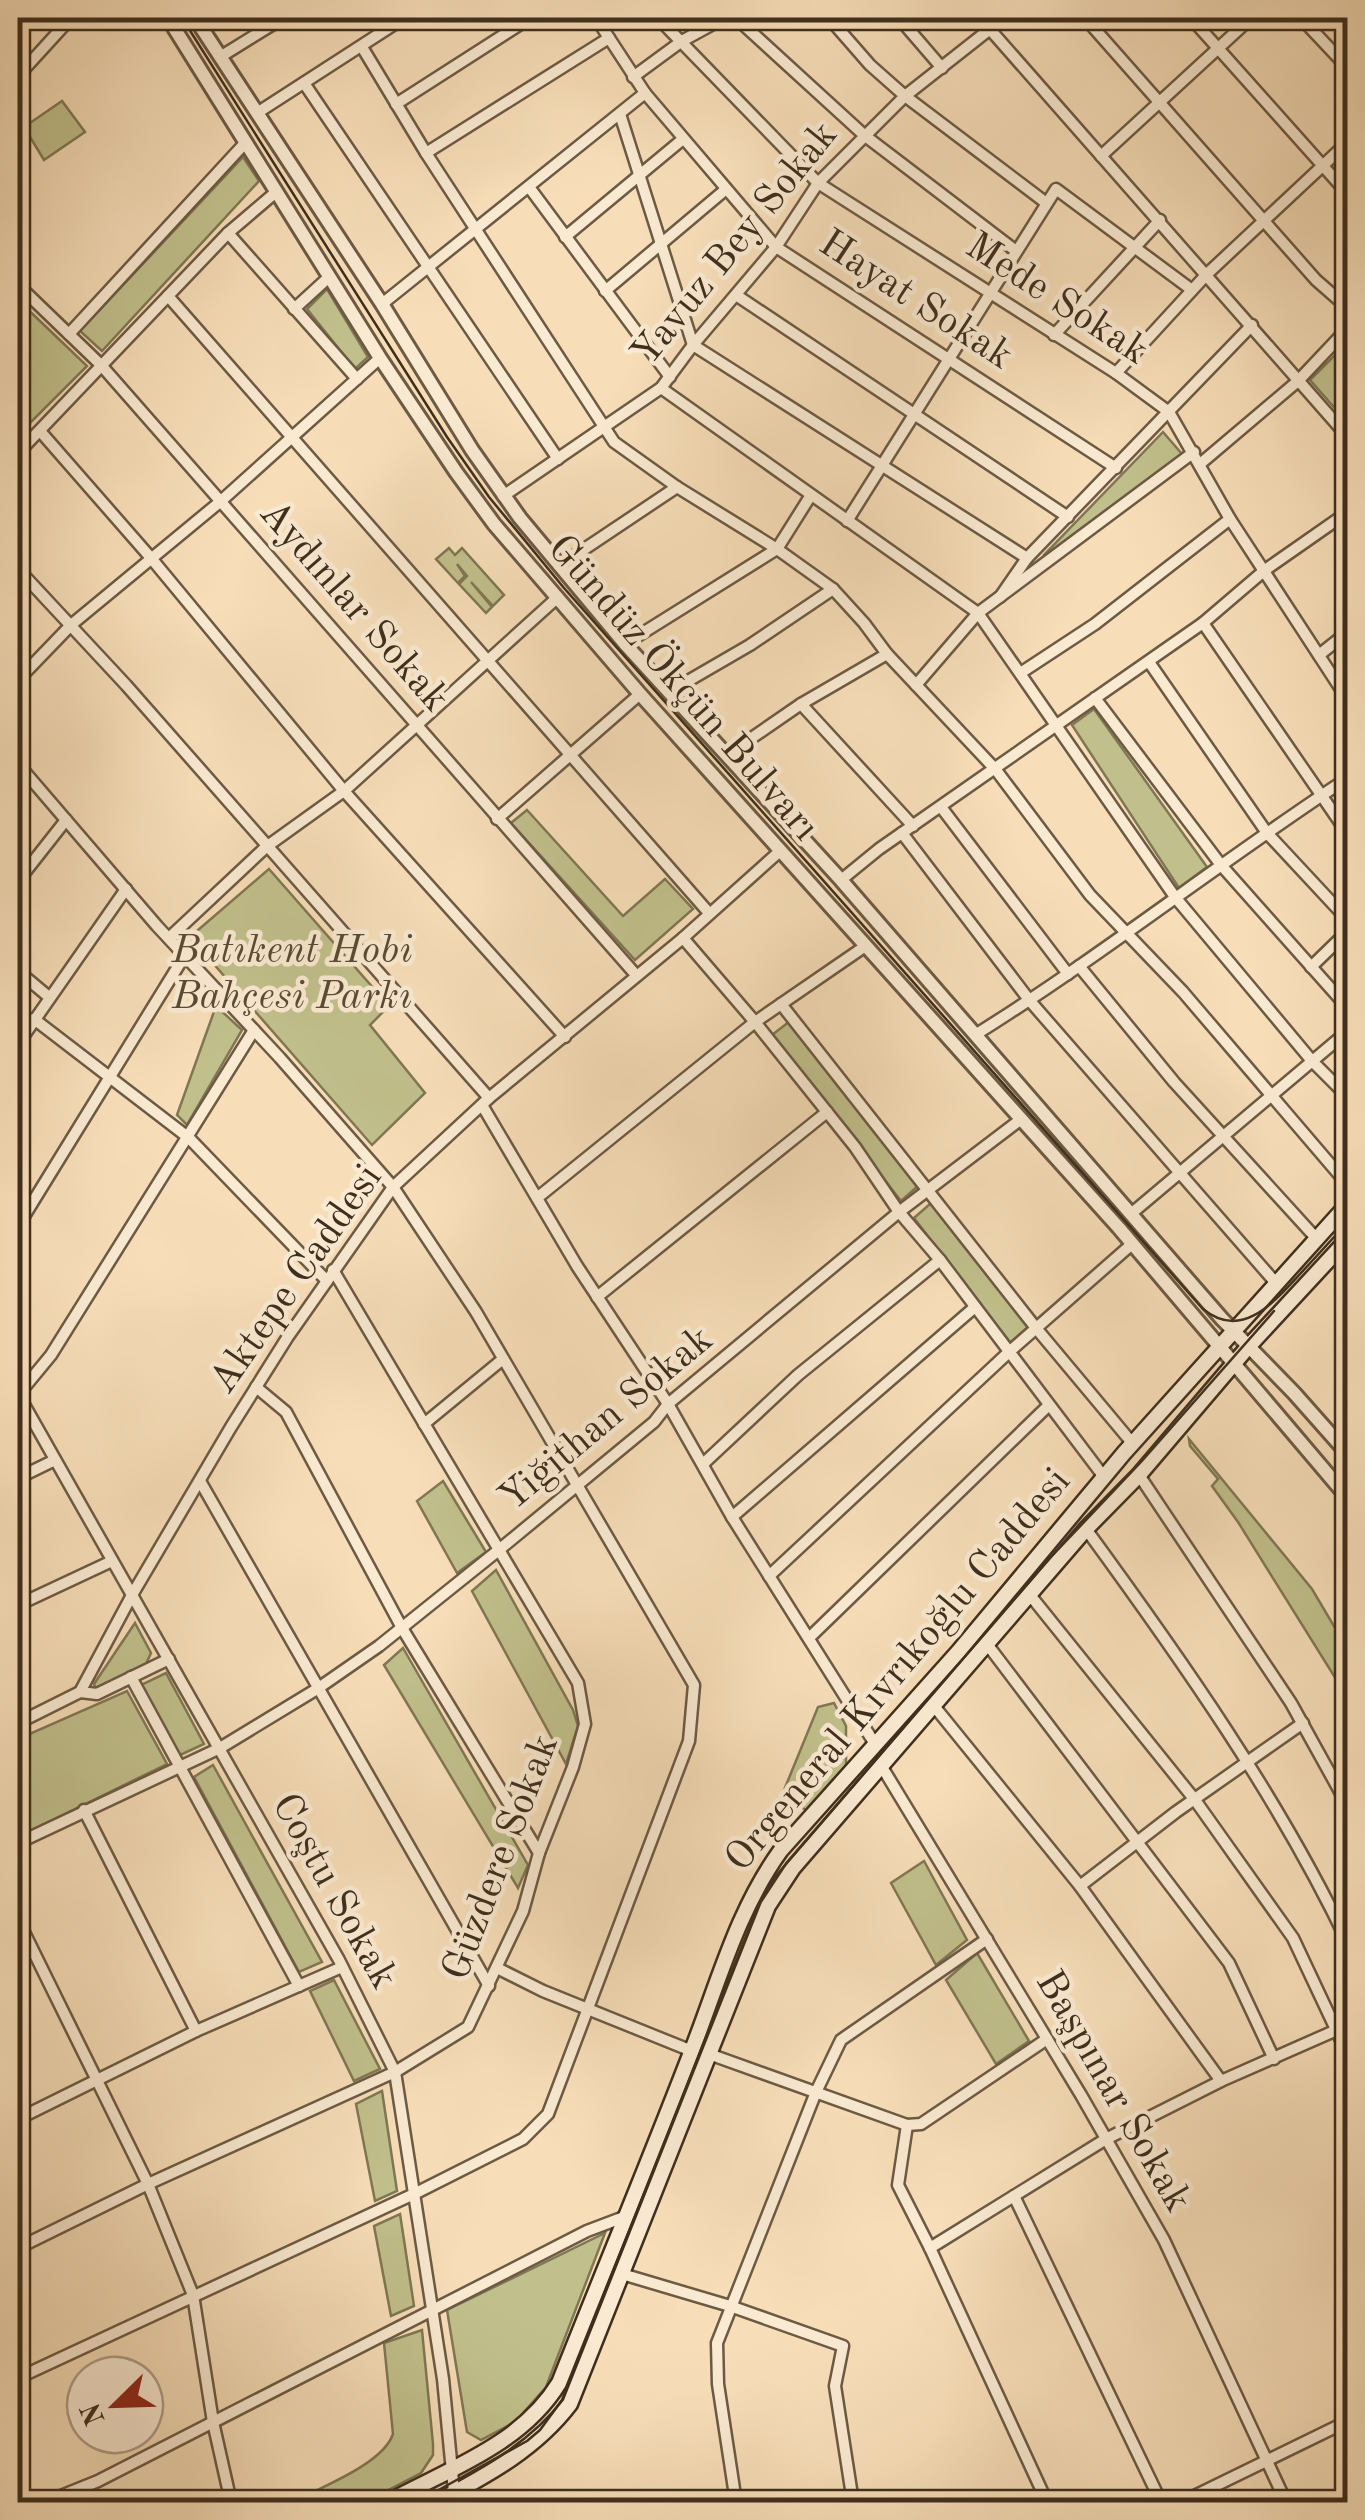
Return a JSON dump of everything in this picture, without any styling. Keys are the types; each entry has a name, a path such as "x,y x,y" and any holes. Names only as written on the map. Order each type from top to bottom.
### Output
{"main road":[{"name":"Orgeneral Kıvrıkoğlu Caddesi","path":"388,2502 510,2438 550,2398 560,2382 692,2051 724,1958 756,1884 781,1850 958,1652 1275,1282 1348,1204"},
{"path":"436,2502 454,2498 530,2448 570,2404 768,1906 793,1868 1086,1529 1139,1475 1348,1239"}],"street":[{"path":"18,76 71,18"},
{"name":"Gündüz Ökçün Bulvarı","path":"168,18 380,358 456,472 640,694 1132,1244 1348,1498"},
{"name":"Gündüz Ökçün Bulvarı","path":"194,18 503,496 559,566 840,880 1233,1332 1348,1454"},
{"path":"220,57 283,18"},
{"path":"257,113 404,18"},
{"path":"396,104 530,18"},
{"name":"Hayat Sokak","path":"596,18 633,77 776,248 1116,468"},
{"name":"Mede Sokak","path":"658,18 818,183 1116,374 1168,412 1230,519 1348,700"},
{"path":"633,77 682,41 724,18"},
{"path":"736,18 864,136 1016,251"},
{"path":"829,18 870,65 905,96 1046,202"},
{"path":"899,18 942,68"},
{"path":"980,18 1348,437"},
{"name":"Yavuz Bey Sokak","path":"503,496 661,388 692,345 776,248 818,183 905,96 1004,18"},
{"path":"1085,18 1316,280 1348,308"},
{"path":"1101,156 1251,18"},
{"path":"1301,18 1348,68"},
{"path":"1196,20 1348,194"},
{"path":"426,153 608,38"},
{"path":"362,47 426,153 614,442 832,588 887,654 996,770 1090,895 1183,992 1348,1185"},
{"path":"304,83 558,458"},
{"path":"382,304 646,93"},
{"path":"620,114 692,345 1028,558"},
{"path":"565,237 684,139"},
{"path":"69,334 246,142"},
{"path":"1116,374 1207,274 1348,142"},
{"path":"529,187 670,377"},
{"path":"847,521 1056,189 1192,290"},
{"path":"604,291 724,190"},
{"path":"18,453 228,233 276,192"},
{"path":"1054,334 1160,220"},
{"path":"228,233 357,379"},
{"path":"294,309 329,277"},
{"name":"Aydınlar Sokak","path":"18,285 102,365 636,976"},
{"path":"736,295 1068,517"},
{"path":"168,296 709,913"},
{"path":"1000,597 1028,558 1252,325"},
{"path":"1200,464 1298,381 1348,328"},
{"path":"18,680 70,625 222,501 380,358"},
{"path":"661,388 978,613 1175,897 1312,1061 1348,1097"},
{"path":"40,431 344,791 565,1037"},
{"path":"916,686 978,613 1194,452"},
{"path":"559,566 677,487"},
{"path":"626,644 777,550 811,495"},
{"path":"840,880 1203,623 1264,570 1348,512"},
{"path":"1022,672 1095,624 1230,519"},
{"path":"18,570 266,847 486,1102 536,1198 668,1404 732,1516 874,1744"},
{"path":"669,692 750,645 832,588"},
{"path":"169,938 266,847 344,791 558,598"},
{"path":"1203,623 1348,834"},
{"path":"1318,655 1348,632"},
{"path":"727,755 801,704 887,654"},
{"path":"1149,662 1267,833 1348,920"},
{"path":"497,819 640,694"},
{"path":"1095,698 1221,865 1348,1008"},
{"path":"801,704 908,829 1030,1000 1275,1282"},
{"path":"18,764 184,956 393,1187 503,1359 694,1685 689,1741 548,2114 522,2139 416,2193 18,2378"},
{"path":"975,1036 1348,778"},
{"path":"941,806 1068,974"},
{"path":"18,882 66,820"},
{"name":"Aktepe Caddesi","path":"80,1692 132,1595 256,1387 393,1187 486,1102 683,938 780,851"},
{"path":"18,1044 126,889"},
{"path":"1311,967 1348,931"},
{"path":"683,938 827,1112 899,1212 940,1260 1104,1477"},
{"path":"536,1198 756,1022 864,947"},
{"path":"18,1226 184,956"},
{"path":"1078,966 1315,1237"},
{"path":"18,971 48,997"},
{"path":"781,1004 1036,1328 1133,1444"},
{"name":"Güzdere Sokak","path":"18,2248 395,2072 468,2028 523,1911 538,1852 573,1767 585,1724 578,1682 424,1424 330,1276 189,1138 34,1019"},
{"path":"18,1394 51,1354 254,1030"},
{"path":"1132,1213 1348,1031"},
{"path":"597,1297 827,1112"},
{"name":"Yiğithan Sokak","path":"18,1842 220,1748 317,1689 402,1628 654,1422 668,1404 899,1212 1020,1120"},
{"path":"769,1576 1009,1352 1132,1244"},
{"path":"1333,1255 1348,1268"},
{"path":"703,1464 798,1375 940,1260"},
{"path":"732,1516 975,1307"},
{"path":"424,1424 503,1359"},
{"path":"256,1387 286,1412 402,1628 538,1852"},
{"name":"Coştu Sokak","path":"18,1394 220,1748 395,2072 443,2379 454,2498"},
{"path":"809,1638 1049,1405"},
{"path":"18,1478 55,1460"},
{"path":"1139,1475 1302,1723 1348,1806"},
{"path":"200,1482 489,1986"},
{"path":"1086,1529 1174,1649 1324,1892 1348,1943"},
{"path":"18,1604 112,1561"},
{"path":"1030,1594 1194,1800 1293,1938 1342,2028 1348,2055"},
{"path":"987,1644 1229,1963 1274,2058"},
{"path":"18,1723 80,1692 97,1694 168,1659"},
{"path":"131,1677 298,1986"},
{"path":"934,1706 1080,1886 1220,2080"},
{"path":"1080,1886 1302,1723"},
{"name":"Başpınar Sokak","path":"882,1767 1048,2039 1164,2240 1286,2502"},
{"path":"84,1810 196,2031"},
{"path":"18,1920 148,2184 192,2296 231,2502"},
{"path":"736,2502 718,2384 717,2343 816,2092 841,2040 988,1939"},
{"path":"18,2118 196,2031 342,1968"},
{"path":"497,1968 692,2051"},
{"path":"930,2248 1106,2139 1220,2080 1342,2028"},
{"path":"709,2054 907,2125 921,2124 1048,2039"},
{"path":"907,2125 898,2185 1048,2502"},
{"path":"1014,2196 1161,2502"},
{"path":"46,2502 98,2481 587,2231 624,2217"},
{"path":"622,2274 730,2306 843,2346 835,2386 852,2502"},
{"path":"1182,2502 1348,2421"},
{"path":"18,2490 20,2502"}],"green space":[{"path":"62,101 85,132 44,160 24,127"},
{"path":"243,157 259,181 102,351 80,331"},
{"path":"327,289 368,357 355,369 307,309"},
{"path":"18,300 87,366 18,435"},
{"path":"1347,343 1347,422 1310,380"},
{"path":"1163,432 1182,454 1046,558 1044,555"},
{"path":"449,548 455,555 462,548 504,595 493,606 471,582 492,607 486,613 459,584 467,576 457,564 465,576 458,583 436,559"},
{"path":"1094,709 1207,867 1179,888 1072,725"},
{"path":"527,810 623,916 665,879 693,909 635,960 511,823"},
{"name":"Batıkent Hobi Bahçesi Parkı","path":"269,869 389,1006 370,1025 425,1093 372,1145 190,937"},
{"path":"216,1006 242,1030 187,1125 177,1115"},
{"path":"790,1021 918,1186 901,1201 772,1035"},
{"path":"931,1203 1030,1329 1011,1344 914,1218"},
{"path":"1189,1439 1312,1589 1347,1648 1347,1678 1339,1684 1212,1486 1218,1479 1190,1446"},
{"path":"443,1481 486,1552 457,1573 417,1501"},
{"path":"496,1570 573,1710 578,1726 566,1764 472,1591"},
{"path":"135,1623 151,1653 145,1666 96,1690 94,1684"},
{"path":"403,1648 528,1865 518,1888 384,1665"},
{"path":"166,1673 204,1744 178,1756 141,1685"},
{"path":"127,1691 167,1764 18,1837 18,1739"},
{"path":"834,1703 846,1726 846,1767 806,1810 782,1795 818,1707"},
{"path":"213,1765 322,1962 299,1972 194,1777"},
{"path":"924,1861 967,1940 936,1965 891,1883"},
{"path":"977,1953 1029,2041 996,2064 946,1980"},
{"path":"334,1980 380,2069 354,2081 310,1991"},
{"path":"382,2091 397,2191 375,2201 356,2104"},
{"path":"400,2214 414,2306 391,2316 374,2226"},
{"path":"605,2233 546,2387 515,2422 481,2440 467,2432 447,2310"},
{"path":"422,2330 433,2455 421,2473 365,2502 293,2502 350,2474 387,2445 393,2434 384,2343"}],"tram line":[{"path":"182,18 489,497 564,588 1203,1309 1231,1321 1256,1314 1279,1296 1348,1222"},
{"path":"417,2502 527,2441 562,2400 758,1906 774,1878 1049,1559 1274,1311"}]}
